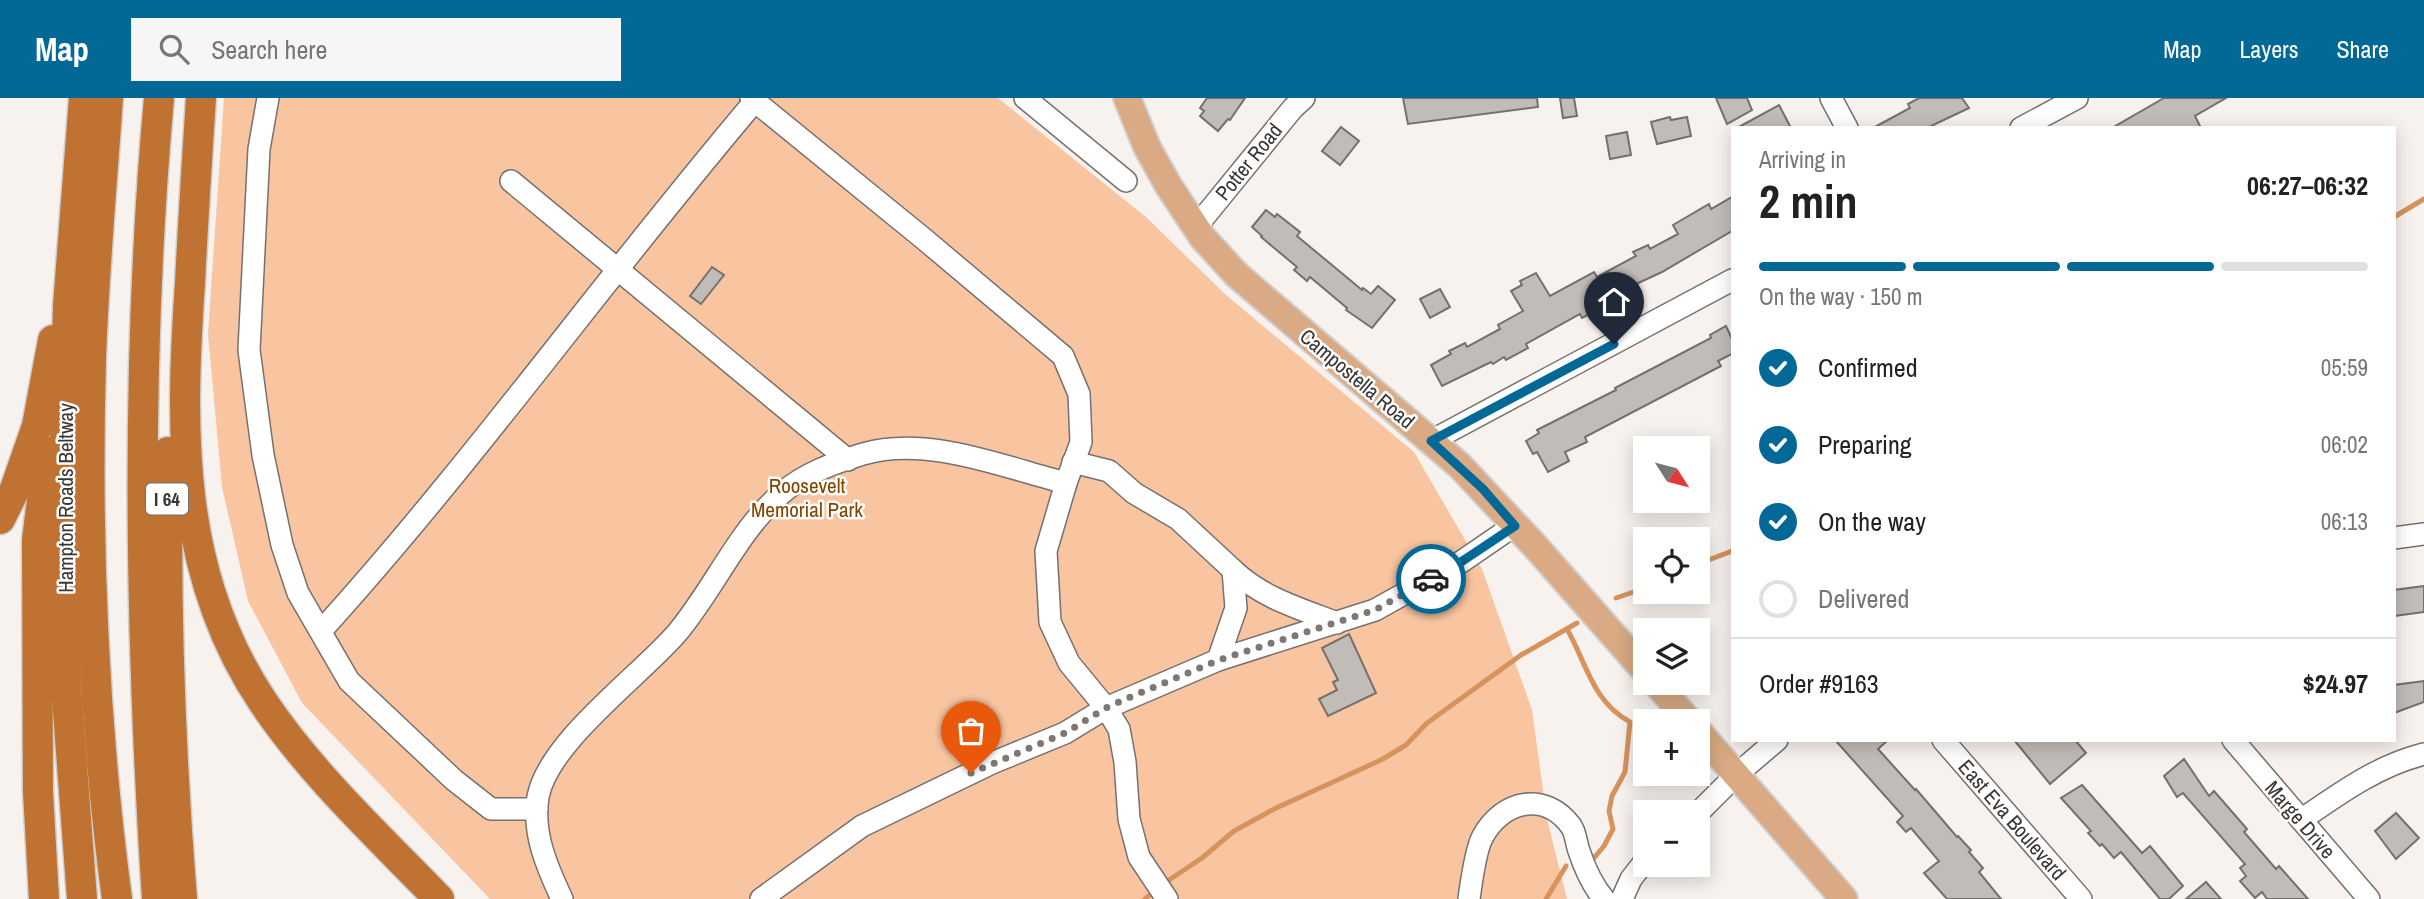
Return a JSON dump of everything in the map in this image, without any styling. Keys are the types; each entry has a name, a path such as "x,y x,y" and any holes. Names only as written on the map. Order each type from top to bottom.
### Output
{"highway":[{"name":"Hampton Roads Beltway","path":"82,899 66,684 64,484 68,306 84,98"},
{"path":"108,98 91,357 90,583 108,831 117,899"},
{"path":"157,899 147,693 143,505 146,318 159,98"},
{"name":"I 64","path":"182,899 173,779 166,563 169,405 183,98"},
{"path":"201,98 185,363 184,435 186,477 194,525 214,604 239,664 287,736 318,774 439,899"},
{"path":"0,519 15,489 37,426 73,233"},
{"path":"44,899 38,792 37,540 68,306"}],"main road":[{"name":"Campostella Road","path":"1127,98 1147,147 1168,185 1196,227 1237,275 1483,489 1633,658"},
{"path":"1666,695 1679,709"},
{"path":"1710,745 1844,899"}],"street":[{"path":"268,98 260,149 249,350 263,455 282,545 298,593 349,681 453,780 491,809 537,809"},
{"path":"1025,98 1126,180"},
{"name":"Potter Road","path":"1196,227 1304,98"},
{"path":"1831,98 1846,126"},
{"path":"2025,126 2077,98"},
{"path":"321,631 390,554 753,100 1063,356 1079,394 1081,442 1046,551 1050,622 1069,663 1106,708 1119,729 1125,762 1129,819 1139,857 1167,899"},
{"path":"511,181 848,460"},
{"path":"1431,441 1731,281"},
{"path":"562,899 546,863 536,824 538,796 554,758 677,632 756,520 782,493 812,472 866,453 922,447 984,460 1066,483"},
{"path":"1073,462 1109,471 1134,493 1178,519 1248,585 1337,623"},
{"path":"761,899 862,826 992,763 1065,733 1106,708 1219,660 1375,610 1461,562 1515,526"},
{"path":"2396,538 2424,534"},
{"path":"1219,660 1236,608 1233,570"},
{"path":"1710,801 1775,742"},
{"name":"East Eva Boulevard","path":"1945,742 2081,899"},
{"name":"Marge Drive","path":"2235,742 2369,899"},
{"path":"2301,820 2358,780 2424,754"},
{"path":"1469,899 1483,836 1504,812 1522,803 1544,805 1563,815 1574,829 1578,850 1593,886 1604,899"},
{"path":"1622,899 1633,876"}],"green space":[{"name":"Roosevelt Memorial Park","path":"224,98 998,98 1147,218 1226,295 1414,452 1482,569 1532,710 1547,819 1567,899 490,899 302,703 248,601 222,487 208,334"}],"building":[{"path":"1207,98 1245,98 1230,120 1218,131 1200,116 1204,111 1200,108"},
{"path":"1403,98 1537,98 1538,107 1408,124"},
{"path":"1560,98 1574,98 1577,116 1563,118"},
{"path":"1716,98 1747,98 1752,110 1727,124"},
{"path":"1919,98 1962,98 1969,108 1931,126 1877,126 1910,108 1908,104"},
{"path":"2164,98 2226,98 2195,116 2200,126 2115,126"},
{"path":"1779,105 1790,126 1741,126"},
{"path":"1670,117 1671,120 1687,117 1691,136 1657,144 1651,122"},
{"path":"1341,127 1359,141 1340,165 1322,151"},
{"path":"1627,132 1631,155 1610,159 1606,136"},
{"path":"1731,198 1731,232 1662,272 1608,297 1609,299 1599,304 1602,308 1582,318 1580,314 1526,344 1528,348 1506,360 1504,357 1493,364 1491,362 1442,386 1431,365 1451,354 1449,351 1465,343 1467,347 1500,329 1498,325 1523,311 1511,291 1522,285 1520,281 1536,273 1550,296 1594,272 1597,277 1636,256 1633,252 1648,245 1650,249 1678,234 1673,225 1709,204 1711,209"},
{"path":"1266,210 1275,217 1277,214 1300,232 1297,236 1362,290 1363,288 1371,294 1378,286 1395,300 1372,328 1346,310 1347,308 1310,277 1307,281 1294,270 1297,267 1252,227"},
{"path":"712,267 724,275 701,304 690,296"},
{"path":"1440,289 1450,307 1430,318 1420,299"},
{"path":"1726,326 1731,337 1731,354 1718,361 1721,366 1585,437 1587,442 1565,452 1569,461 1548,472 1537,452 1533,454 1526,441 1539,433 1537,430 1711,338 1710,335"},
{"path":"2424,586 2424,612 2396,616 2396,590"},
{"path":"1349,634 1376,693 1328,716 1319,699 1337,690 1333,682 1338,680 1322,648"},
{"path":"2424,681 2424,702 2396,712 2396,685"},
{"path":"1837,742 1886,742 1878,749 1971,850 1969,852 1983,868 1979,872 2001,899 1947,899 1924,873 1939,861 1911,828 1906,832 1897,822 1903,816"},
{"path":"2016,742 2077,742 2086,753 2050,784"},
{"path":"2184,759 2209,796 2214,791 2247,829 2244,832 2276,869 2279,866 2308,899 2267,899 2262,892 2255,898 2240,881 2246,876 2240,868 2245,864 2183,793 2177,797 2164,776"},
{"path":"2082,785 2142,853 2150,846 2183,886 2169,899 2160,899 2121,852 2114,858 2102,844 2100,846 2088,833 2091,831 2061,798"},
{"path":"2396,813 2419,838 2396,859 2375,831"},
{"path":"2206,882 2221,899 2186,899"}],"waterway":[{"path":"2396,216 2424,199"},
{"path":"1710,559 1731,551"},
{"path":"1616,598 1633,592"},
{"path":"1163,884 1202,858 1234,831 1274,809 1381,760 1406,745 1427,723 1521,655 1577,623"},
{"path":"1567,629 1599,693 1607,704 1630,722 1625,772 1612,796 1609,811 1613,829 1594,858"},
{"path":"1546,899 1566,866"},
{"path":"1145,899 1156,890"}],"way so far":[{"path":"971,773 1065,733 1128,698 1219,660 1375,610 1431,579"}],"route":[{"path":"1431,579 1515,526 1483,489 1431,441 1614,344"}]}
